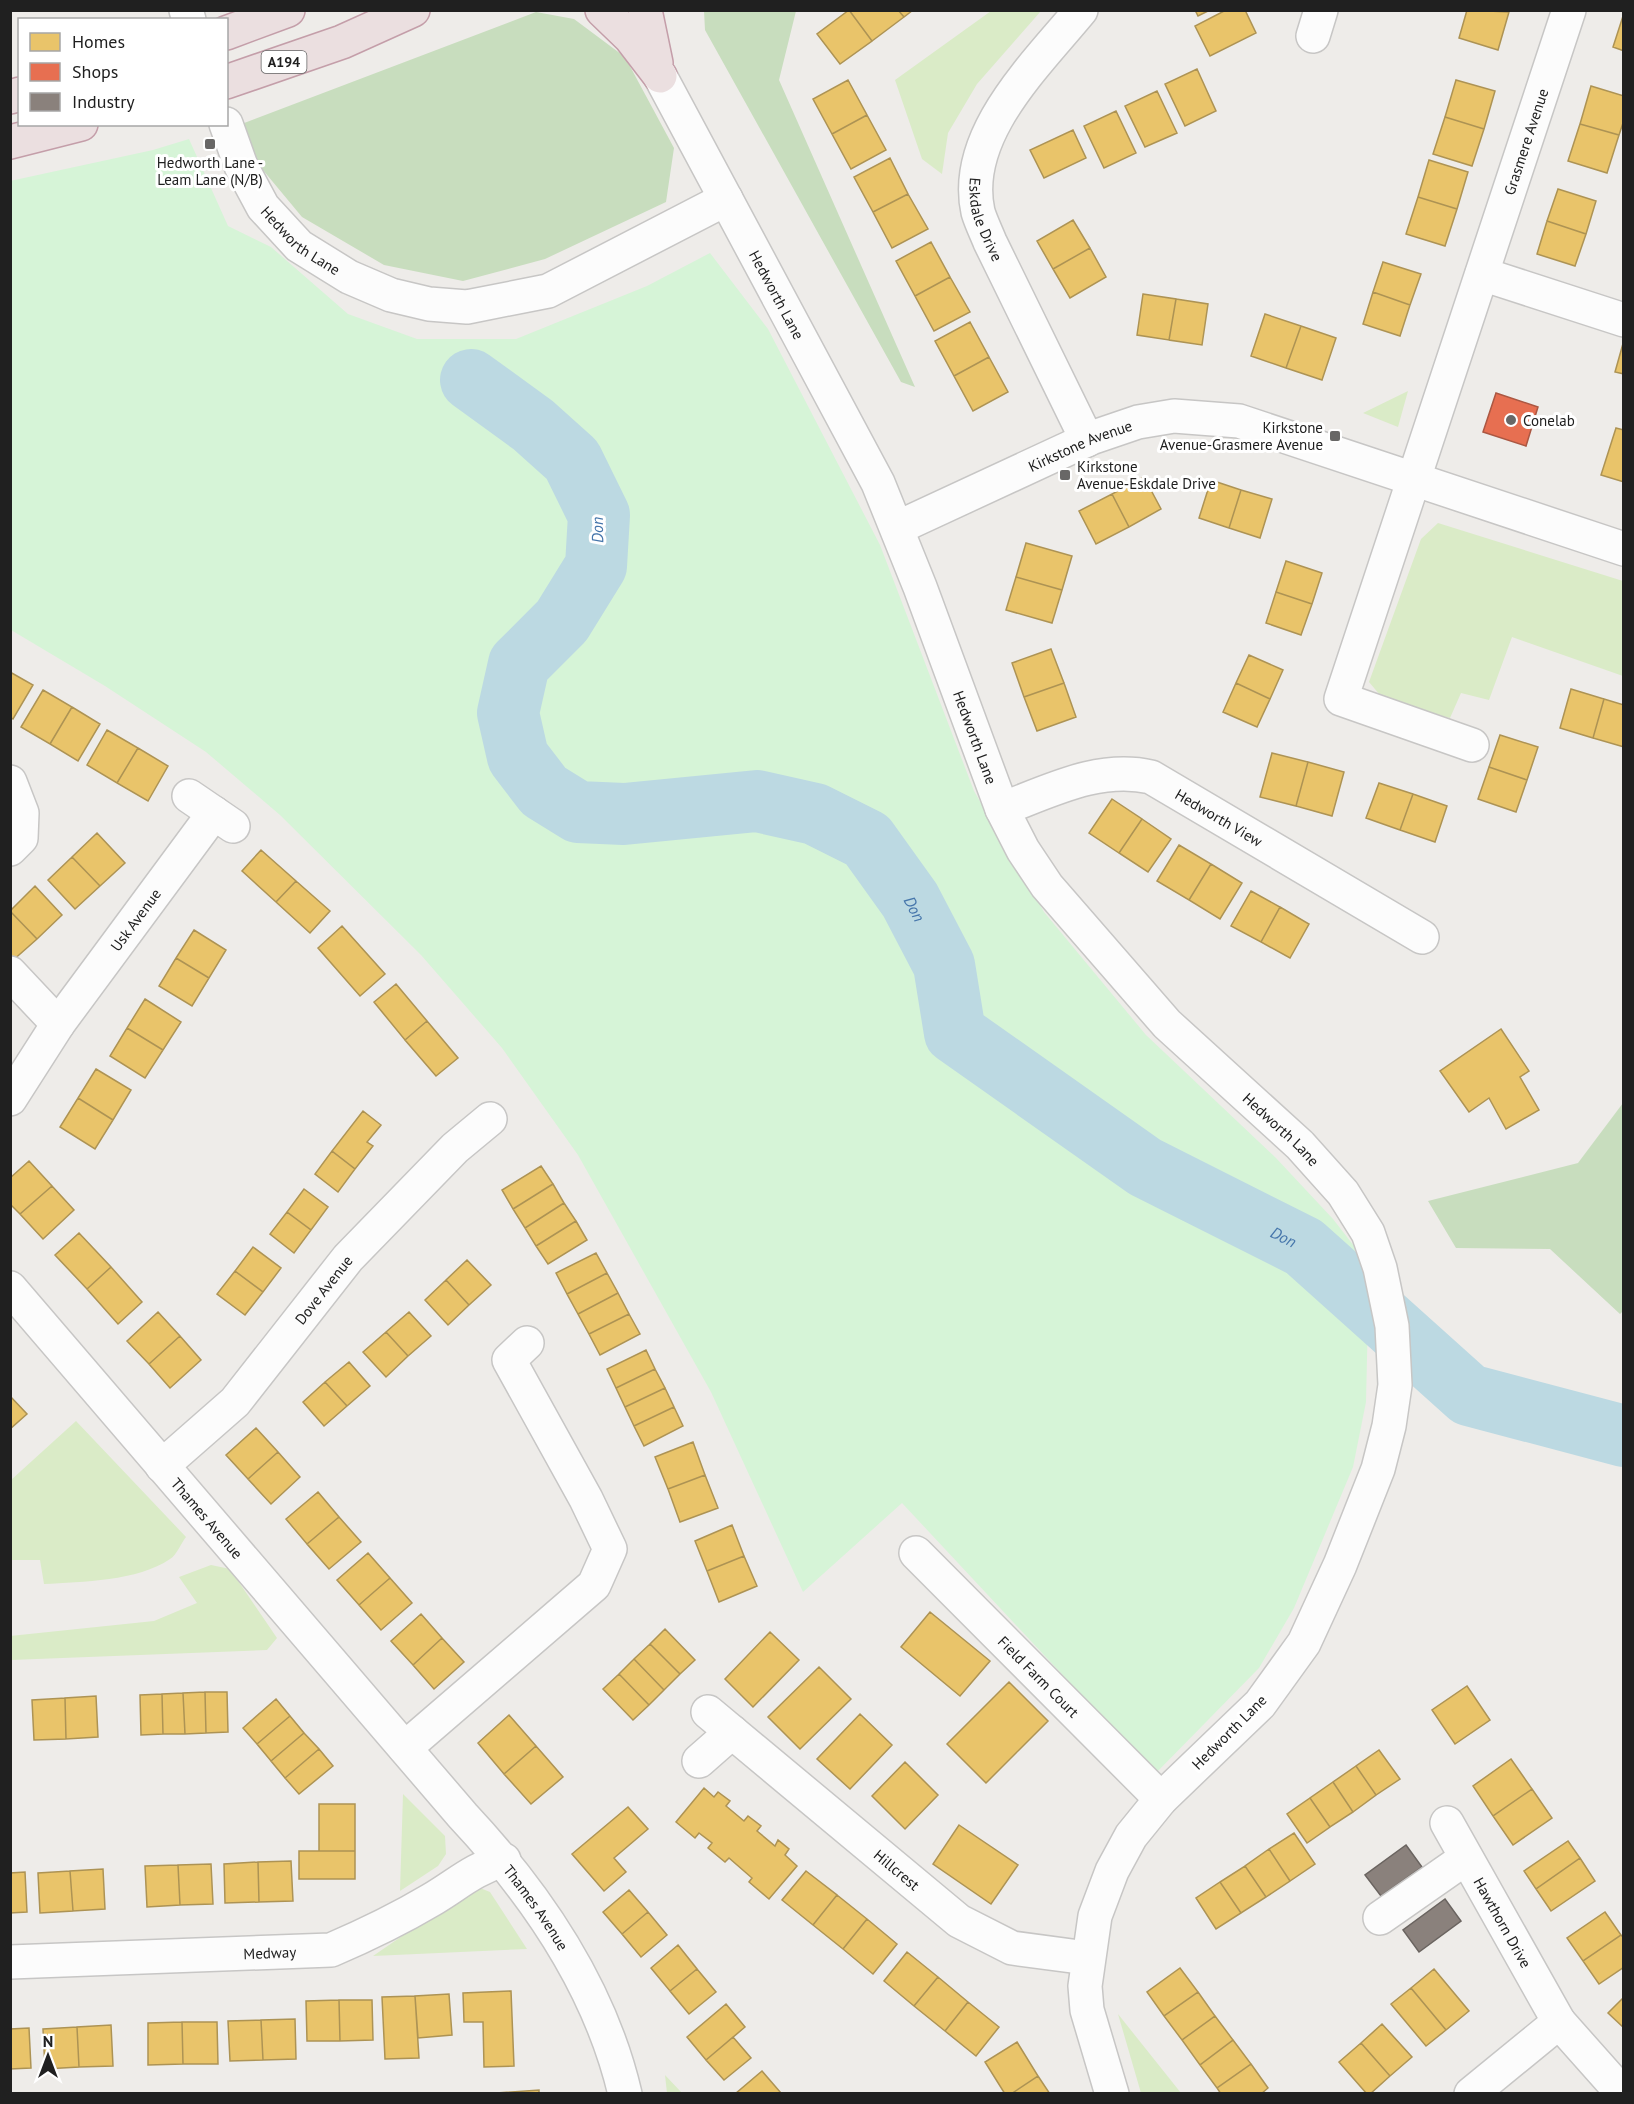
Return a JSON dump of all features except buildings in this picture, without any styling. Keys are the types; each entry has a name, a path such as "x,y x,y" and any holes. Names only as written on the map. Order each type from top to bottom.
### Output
{"highway":[{"path":"228,32 288,10"},
{"name":"A194","path":"228,81 342,42 404,15 438,10"},
{"path":"602,10 630,37 660,76"},
{"path":"645,10 647,31 660,76"},
{"path":"10,142 73,126"}],"street":[{"name":"Eskdale Drive","path":"1080,10 994,122 981,150 976,181 978,212 990,242 1088,440"},
{"name":"Grasmere Avenue","path":"1412,478 1569,10"},
{"name":"Hedworth Lane","path":"660,76 878,483 1002,809 1023,850 1047,886 1167,1024 1300,1145 1343,1193 1368,1233 1380,1268 1392,1326 1395,1385 1389,1426 1378,1469 1340,1565 1304,1643 1260,1704 1161,1799 1131,1836 1112,1872 1095,1916 1084,1986 1087,2010 1112,2094"},
{"name":"Hedworth Lane","path":"227,126 241,166 263,207 299,246 348,277 391,295 429,304 467,307 548,291 726,199"},
{"path":"1482,274 1623,320"},
{"name":"Kirkstone Avenue","path":"897,528 1088,440 1138,422 1174,416 1209,417 1239,421 1623,549"},
{"path":"1412,478 1341,699 1472,745"},
{"name":"Hedworth View","path":"1002,809 1086,778 1109,773 1129,772 1151,777 1422,937"},
{"path":"10,782 22,813 21,838 10,849"},
{"name":"Usk Avenue","path":"10,1099 58,1024 212,811"},
{"path":"10,973 58,1024"},
{"name":"Dove Avenue","path":"162,1466 235,1402 348,1258 455,1148 490,1119"},
{"name":"Thames Avenue","path":"10,1288 504,1860 580,1971 616,2056 625,2094"},
{"path":"405,1748 594,1585 610,1549 586,1499 509,1360 527,1343"},
{"name":"Field Farm Court","path":"916,1553 1161,1799"},
{"name":"Hillcrest","path":"699,1761 720,1722 959,1921 1012,1948 1087,1958"},
{"name":"Hawthorn Drive","path":"1447,1823 1559,2022 1623,2094"},
{"path":"1380,1918 1466,1858"},
{"name":"Medway","path":"10,1962 331,1950 367,1935 433,1899 480,1867 504,1860"},
{"path":"1471,2094 1559,2022"}],"green space":[{"path":"704,11 796,11 779,80 915,387 901,382 705,30"},
{"path":"991,11 1041,11 977,84 948,133 942,174 922,159 895,80"},
{"path":"536,12 574,19 625,57 674,148 666,202 545,259 463,281 384,265 302,217 253,158 239,125"},
{"path":"189,139 228,226 271,247 348,314 417,339 516,339 647,286 710,253 768,329 880,545 974,791 1044,912 1146,1035 1276,1158 1333,1219 1354,1246 1368,1314 1366,1402 1353,1467 1294,1608 1259,1668 1155,1774 902,1503 803,1592 711,1392 578,1155 502,1048 421,955 280,815 206,752 105,686 11,630 10,181 153,150"},
{"path":"1408,391 1398,427 1363,413"},
{"path":"1438,523 1623,581 1623,676 1512,637 1489,700 1461,693 1450,718 1385,701 1369,682 1421,539"},
{"path":"1623,1103 1623,1311 1620,1314 1550,1249 1456,1248 1428,1201 1578,1163"},
{"path":"76,1421 186,1537 170,1559 142,1572 126,1576 44,1584 40,1560 11,1560 11,1480"},
{"path":"211,1565 230,1569 277,1638 267,1650 11,1660 10,1636 154,1621 197,1603 179,1577"},
{"path":"403,1794 445,1836 446,1854 438,1866 400,1891"},
{"path":"480,1888 490,1892 527,1949 373,1956 456,1899"},
{"path":"1118,2014 1181,2093 1141,2093"},
{"path":"665,2075 682,2093 667,2093"}],"waterway":[{"name":"Don","path":"471,380 533,425 572,460 599,515 596,566 562,621 519,664 508,713 518,757 544,791 578,812 624,814 757,801 815,814 867,840 910,900 944,965 955,1033 1145,1167 1304,1247 1469,1395 1624,1436"}],"place":[{"name":"Hedworth Lane - Leam Lane (N/B)","path":"210,144"},
{"name":"Conelab","path":"1511,420"},
{"name":"Kirkstone Avenue-Grasmere Avenue","path":"1335,436"},
{"name":"Kirkstone Avenue-Eskdale Drive","path":"1065,475"}]}
